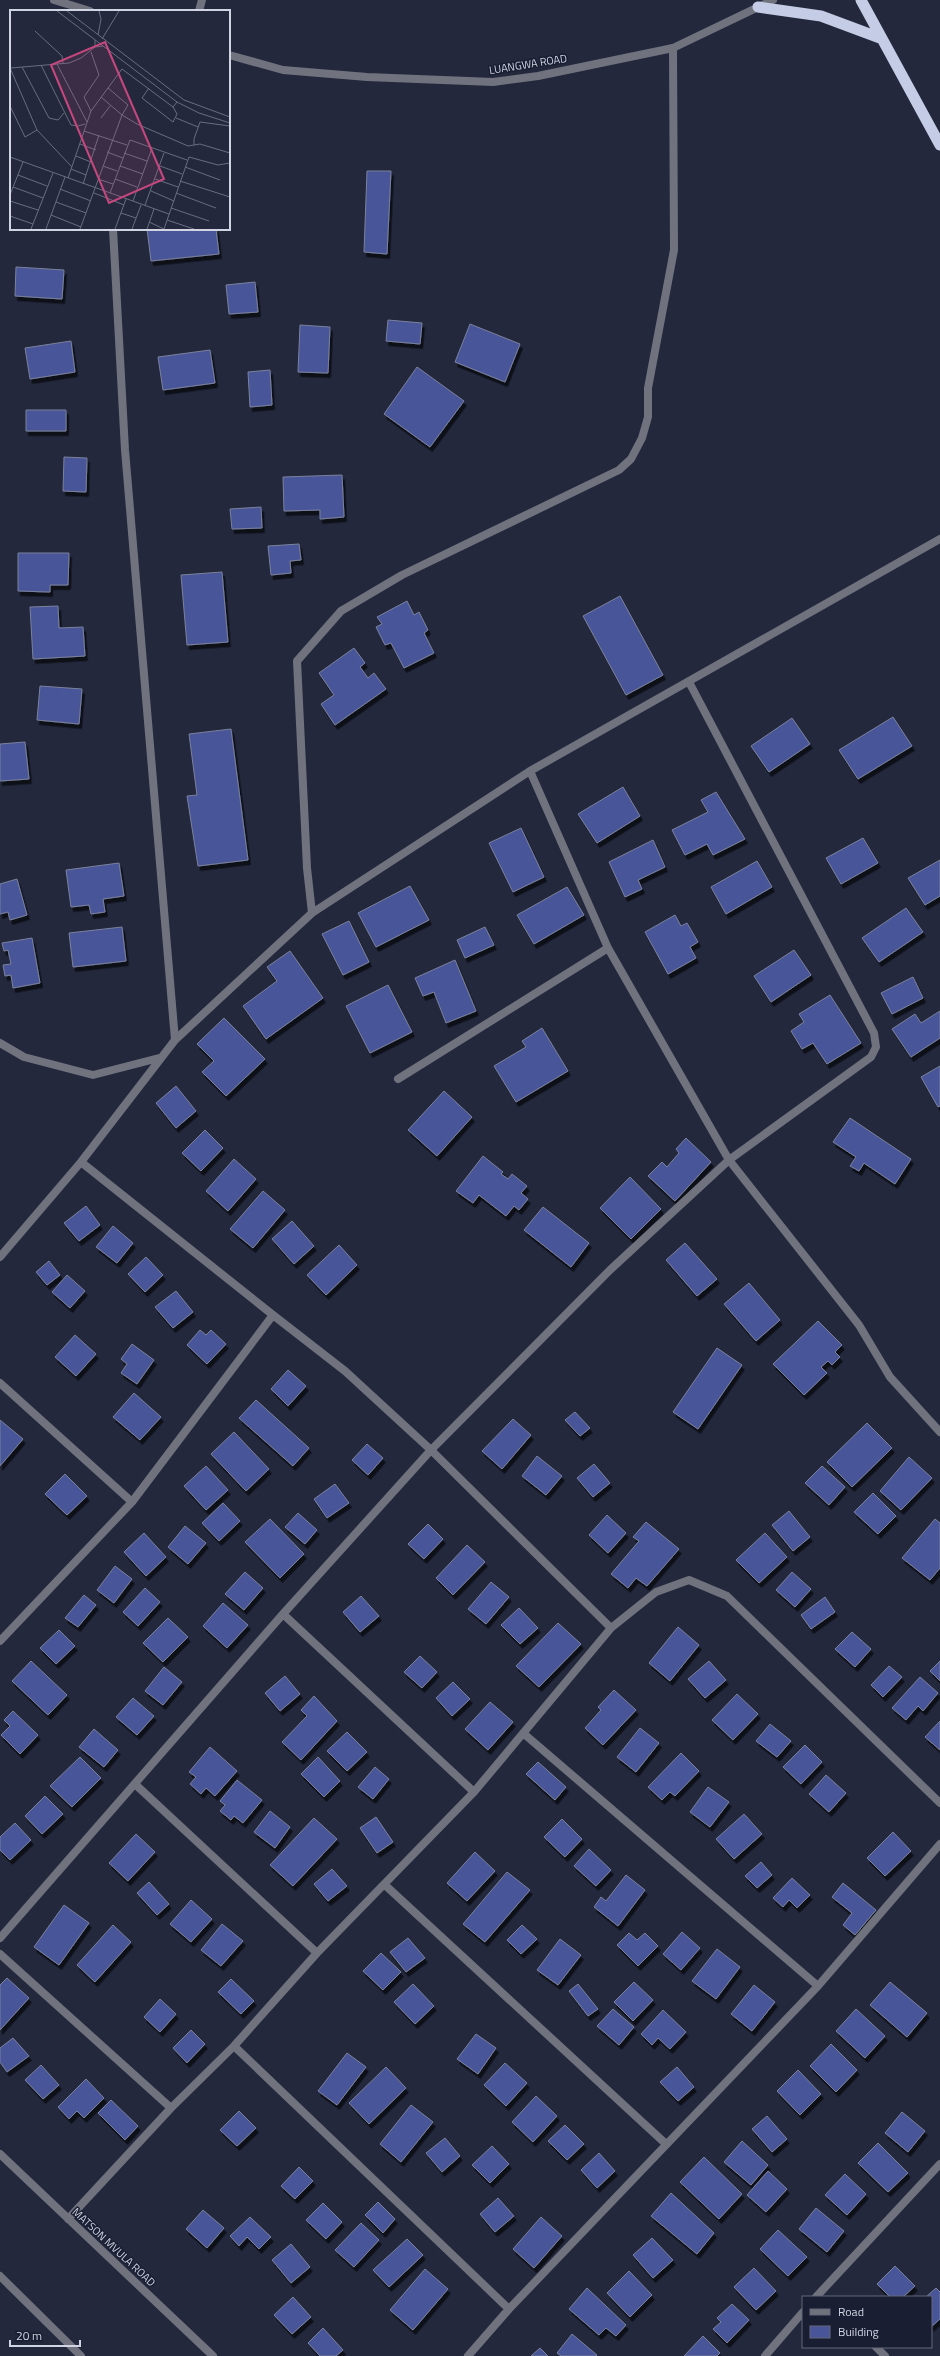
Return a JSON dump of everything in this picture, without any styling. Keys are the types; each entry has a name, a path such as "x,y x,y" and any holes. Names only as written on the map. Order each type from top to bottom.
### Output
{"highway":[{"path":"861,0 880,38 940,146"},
{"path":"761,4 820,16 880,38"}],"street":[{"path":"54,0 87,10"},
{"path":"199,10 202,0"},
{"name":"LUANGWA ROAD","path":"230,55 283,70 367,77 493,82 538,76 673,48 761,4 773,0"},
{"path":"312,914 307,868 297,662 341,611 402,575 619,470 631,459 642,438 648,417 648,388 674,250 673,48"},
{"path":"112,230 125,458 175,1040"},
{"path":"0,1256 81,1162 159,1058 175,1040 312,914 530,771 940,539"},
{"path":"0,1938 136,1785 283,1614 431,1450 610,1270 729,1160 871,1057 876,1047 874,1032 689,682"},
{"path":"530,771 608,948 729,1160 858,1325 890,1377 940,1432"},
{"path":"398,1079 608,948"},
{"path":"0,1043 24,1057 93,1075 159,1058"},
{"path":"81,1162 273,1315 345,1370 431,1450 611,1628"},
{"path":"0,1641 132,1502 273,1315"},
{"path":"0,1383 132,1502"},
{"path":"68,2219 171,2108 234,2046 317,1953 385,1885 474,1792 611,1628 656,1592 689,1580 727,1596 940,1803"},
{"path":"283,1614 474,1792"},
{"path":"523,1734 818,1986"},
{"path":"136,1785 317,1953"},
{"path":"468,2356 509,2309 818,1986 940,1844"},
{"path":"385,1885 666,2144"},
{"path":"0,1954 171,2108"},
{"path":"234,2046 509,2309"},
{"name":"MATSON MVULA ROAD","path":"0,2154 213,2356"},
{"path":"819,2296 940,2164"},
{"path":"0,2276 81,2356"},
{"path":"765,2356 802,2313"},
{"path":"877,2348 885,2356"}],"building":[{"path":"367,171 391,171 387,254 364,252"},
{"path":"147,230 216,230 219,254 151,261"},
{"path":"16,267 64,270 62,299 15,296"},
{"path":"255,282 258,312 229,314 226,285"},
{"path":"388,320 422,323 420,344 386,341"},
{"path":"470,324 520,344 505,382 455,362"},
{"path":"300,325 330,327 328,373 298,372"},
{"path":"71,341 75,372 30,379 25,348"},
{"path":"210,350 215,383 163,390 158,357"},
{"path":"417,367 464,401 430,447 384,414"},
{"path":"270,370 272,405 250,407 248,372"},
{"path":"26,410 66,410 66,431 26,431"},
{"path":"64,457 87,458 86,492 63,491"},
{"path":"342,475 344,517 320,519 320,510 284,511 283,477"},
{"path":"261,507 262,528 232,529 230,509"},
{"path":"299,544 301,560 290,561 291,573 271,575 268,546"},
{"path":"18,553 69,553 68,585 50,585 50,592 18,591"},
{"path":"222,572 228,642 187,645 181,575"},
{"path":"620,596 663,675 626,695 583,616"},
{"path":"407,601 414,615 419,612 428,630 424,633 434,653 404,668 391,643 385,645 376,627 382,624 377,617"},
{"path":"58,606 59,628 83,627 85,656 33,659 30,607"},
{"path":"354,648 365,663 360,667 368,678 374,673 386,689 335,725 321,704 334,695 319,673"},
{"path":"40,686 82,689 79,724 37,720"},
{"path":"893,717 912,746 858,779 839,750"},
{"path":"792,718 810,744 769,772 751,746"},
{"path":"231,729 248,860 198,866 187,796 197,795 189,734"},
{"path":"25,742 29,779 0,781 0,744"},
{"path":"623,787 640,816 597,843 578,814"},
{"path":"716,792 745,839 713,855 707,844 685,855 672,830 708,812 701,800"},
{"path":"521,828 544,877 513,892 489,843"},
{"path":"863,838 878,863 841,884 826,858"},
{"path":"653,840 665,867 638,880 642,889 625,897 609,862"},
{"path":"940,860 940,896 925,905 908,878"},
{"path":"757,861 772,887 726,914 711,887"},
{"path":"119,863 124,896 103,899 105,912 91,914 89,905 71,907 66,870"},
{"path":"17,879 27,915 10,920 8,912 0,914 0,884"},
{"path":"410,886 429,920 376,947 358,913"},
{"path":"567,887 584,915 534,944 517,915"},
{"path":"906,908 923,932 879,962 862,938"},
{"path":"675,915 681,926 687,923 698,942 690,947 696,958 668,974 645,932"},
{"path":"349,921 369,962 343,975 322,934"},
{"path":"122,927 126,961 73,967 69,933"},
{"path":"485,927 494,945 465,958 457,940"},
{"path":"32,938 40,983 13,988 11,975 5,976 3,965 11,964 8,950 4,951 2,943"},
{"path":"794,950 811,975 771,1002 754,976"},
{"path":"290,951 323,998 266,1039 243,1006 277,981 267,967"},
{"path":"455,960 476,1011 446,1023 434,992 423,996 415,978"},
{"path":"913,977 923,998 892,1014 881,993"},
{"path":"388,985 412,1032 370,1053 346,1006"},
{"path":"830,995 861,1043 827,1064 813,1043 802,1049 791,1031 804,1022 799,1014"},
{"path":"940,1011 940,1038 911,1057 892,1029 915,1014 921,1023"},
{"path":"224,1018 265,1059 226,1096 202,1072 214,1061 197,1044"},
{"path":"542,1028 568,1071 516,1102 494,1066 526,1047 522,1041"},
{"path":"940,1066 940,1106 938,1107 921,1077"},
{"path":"176,1086 196,1111 176,1128 156,1103"},
{"path":"444,1091 472,1117 437,1156 408,1130"},
{"path":"850,1118 911,1159 895,1184 864,1163 859,1171 850,1166 856,1157 833,1142"},
{"path":"205,1130 223,1148 201,1171 182,1153"},
{"path":"686,1138 711,1162 675,1201 648,1176 662,1162 667,1167 679,1153 676,1149"},
{"path":"483,1156 503,1172 501,1174 508,1179 512,1174 527,1186 521,1193 528,1199 519,1210 514,1206 506,1216 479,1195 473,1203 456,1191"},
{"path":"234,1159 256,1179 228,1211 206,1191"},
{"path":"630,1177 661,1209 631,1239 600,1208"},
{"path":"263,1191 285,1210 253,1248 230,1229"},
{"path":"86,1206 100,1225 79,1241 64,1223"},
{"path":"543,1207 589,1243 571,1267 524,1230"},
{"path":"292,1221 314,1246 294,1264 272,1239"},
{"path":"113,1226 133,1243 117,1263 96,1247"},
{"path":"685,1243 717,1279 697,1296 666,1260"},
{"path":"339,1245 357,1265 326,1295 307,1275"},
{"path":"146,1257 163,1275 145,1292 128,1274"},
{"path":"49,1261 60,1275 47,1285 36,1272"},
{"path":"67,1275 85,1291 70,1308 52,1292"},
{"path":"749,1283 780,1320 756,1341 724,1304"},
{"path":"176,1291 193,1312 173,1328 155,1307"},
{"path":"818,1321 842,1345 835,1352 840,1357 832,1365 828,1361 821,1367 827,1373 804,1395 773,1364"},
{"path":"200,1330 206,1335 211,1330 226,1344 207,1364 187,1345"},
{"path":"75,1335 96,1354 76,1376 55,1357"},
{"path":"132,1344 154,1360 137,1384 121,1373 127,1364 121,1359"},
{"path":"717,1348 742,1365 698,1429 673,1412"},
{"path":"288,1370 306,1386 288,1406 271,1389"},
{"path":"134,1393 161,1417 140,1440 113,1417"},
{"path":"256,1400 309,1448 293,1466 239,1418"},
{"path":"575,1412 590,1428 580,1436 565,1420"},
{"path":"513,1419 531,1435 502,1469 482,1451"},
{"path":"0,1420 23,1439 0,1466"},
{"path":"867,1423 892,1448 852,1487 827,1462"},
{"path":"234,1432 269,1469 246,1491 211,1454"},
{"path":"367,1444 383,1458 368,1475 352,1460"},
{"path":"537,1456 562,1476 546,1495 522,1476"},
{"path":"909,1457 932,1478 901,1510 880,1491"},
{"path":"594,1464 610,1483 593,1497 577,1478"},
{"path":"206,1466 228,1490 206,1510 184,1486"},
{"path":"822,1466 845,1487 829,1505 805,1483"},
{"path":"65,1474 87,1496 67,1515 45,1494"},
{"path":"335,1484 349,1503 327,1518 314,1499"},
{"path":"873,1493 896,1516 878,1534 854,1512"},
{"path":"223,1503 240,1521 219,1541 202,1523"},
{"path":"789,1511 810,1537 793,1551 772,1525"},
{"path":"298,1513 317,1530 305,1544 285,1527"},
{"path":"607,1515 626,1533 608,1553 589,1535"},
{"path":"270,1519 304,1554 280,1578 245,1542"},
{"path":"935,1519 940,1523 940,1568 930,1580 902,1558"},
{"path":"646,1522 679,1549 647,1586 636,1578 628,1588 611,1574 639,1541 633,1537"},
{"path":"428,1524 443,1539 424,1559 408,1544"},
{"path":"185,1526 206,1543 188,1564 168,1547"},
{"path":"144,1533 166,1557 146,1576 124,1552"},
{"path":"765,1533 787,1557 759,1583 736,1560"},
{"path":"467,1545 485,1562 453,1595 436,1578"},
{"path":"115,1566 132,1579 114,1603 97,1590"},
{"path":"245,1572 263,1588 244,1610 225,1594"},
{"path":"792,1572 811,1589 795,1607 776,1590"},
{"path":"491,1582 509,1597 486,1624 468,1609"},
{"path":"145,1588 160,1602 138,1626 123,1612"},
{"path":"84,1595 96,1605 78,1627 65,1618"},
{"path":"361,1596 379,1616 360,1632 343,1612"},
{"path":"825,1597 835,1612 811,1629 801,1615"},
{"path":"223,1603 248,1625 227,1648 203,1626"},
{"path":"519,1608 538,1628 520,1644 501,1625"},
{"path":"168,1618 188,1637 163,1662 143,1643"},
{"path":"558,1623 581,1644 539,1687 516,1666"},
{"path":"678,1627 699,1645 670,1681 649,1663"},
{"path":"59,1630 75,1646 56,1664 40,1648"},
{"path":"852,1632 871,1649 855,1667 835,1649"},
{"path":"420,1656 437,1672 422,1688 404,1672"},
{"path":"31,1661 67,1695 48,1715 12,1681"},
{"path":"709,1661 726,1680 705,1698 688,1679"},
{"path":"940,1661 940,1681 930,1671"},
{"path":"889,1666 902,1677 883,1697 871,1685"},
{"path":"164,1667 182,1682 163,1705 145,1691"},
{"path":"285,1676 300,1694 280,1711 265,1693"},
{"path":"920,1677 938,1693 923,1711 918,1706 906,1720 892,1708"},
{"path":"453,1682 470,1699 452,1716 436,1698"},
{"path":"614,1690 636,1710 603,1745 585,1728 601,1710 598,1707"},
{"path":"737,1694 758,1714 733,1740 712,1720"},
{"path":"314,1696 337,1721 301,1760 282,1742 307,1716 301,1710"},
{"path":"133,1698 154,1716 137,1735 116,1717"},
{"path":"490,1702 513,1722 488,1750 465,1729"},
{"path":"13,1711 38,1735 20,1754 1,1735 10,1726 4,1720"},
{"path":"940,1721 940,1750 925,1737"},
{"path":"770,1724 791,1741 777,1757 756,1741"},
{"path":"640,1728 659,1743 636,1772 617,1757"},
{"path":"94,1729 118,1750 104,1767 79,1747"},
{"path":"347,1732 367,1752 347,1771 327,1751"},
{"path":"805,1745 822,1762 801,1784 783,1767"},
{"path":"210,1747 237,1771 215,1796 206,1788 201,1794 190,1784 196,1777 189,1772"},
{"path":"681,1753 699,1771 675,1796 670,1792 662,1800 648,1787"},
{"path":"80,1757 101,1778 72,1807 50,1786"},
{"path":"318,1757 340,1781 324,1797 301,1774"},
{"path":"538,1762 566,1787 555,1800 526,1774"},
{"path":"375,1767 389,1779 373,1799 358,1787"},
{"path":"826,1775 846,1793 829,1812 809,1794"},
{"path":"237,1780 262,1800 243,1823 234,1816 231,1820 220,1811 225,1805 220,1801"},
{"path":"708,1787 729,1802 710,1827 690,1812"},
{"path":"45,1796 63,1814 42,1834 25,1816"},
{"path":"270,1811 290,1827 275,1848 254,1832"},
{"path":"744,1814 762,1834 734,1859 716,1839"},
{"path":"376,1817 393,1842 377,1853 360,1828"},
{"path":"314,1818 337,1839 293,1886 270,1865"},
{"path":"562,1819 582,1839 565,1857 544,1837"},
{"path":"15,1823 31,1840 10,1860 0,1850 0,1837"},
{"path":"893,1832 911,1851 885,1876 867,1858"},
{"path":"136,1834 155,1852 128,1881 109,1863"},
{"path":"589,1849 611,1870 596,1886 574,1866"},
{"path":"475,1852 495,1871 467,1901 447,1883"},
{"path":"761,1862 772,1875 757,1888 745,1876"},
{"path":"332,1869 347,1886 328,1901 314,1884"},
{"path":"507,1872 530,1890 485,1942 463,1924"},
{"path":"626,1875 645,1890 618,1926 594,1907 601,1897 606,1901"},
{"path":"792,1878 810,1895 797,1908 789,1900 783,1907 773,1898"},
{"path":"149,1882 169,1904 157,1915 137,1893"},
{"path":"843,1883 876,1910 855,1935 843,1925 852,1913 832,1897"},
{"path":"191,1900 212,1919 191,1942 170,1924"},
{"path":"64,1905 89,1923 59,1965 34,1947"},
{"path":"222,1924 243,1941 221,1966 201,1950"},
{"path":"113,1925 131,1942 95,1982 77,1965"},
{"path":"522,1925 537,1939 521,1954 507,1940"},
{"path":"682,1932 700,1948 681,1970 663,1954"},
{"path":"629,1933 637,1940 645,1933 658,1946 638,1966 617,1945"},
{"path":"408,1938 425,1958 406,1972 390,1952"},
{"path":"560,1939 581,1955 558,1985 537,1970"},
{"path":"717,1949 740,1967 716,1999 692,1981"},
{"path":"381,1953 401,1972 383,1990 363,1971"},
{"path":"7,1978 29,1998 0,2030 0,1985"},
{"path":"231,1979 254,2001 241,2014 218,1992"},
{"path":"634,1982 653,2000 633,2021 614,2002"},
{"path":"890,1982 927,2013 907,2037 870,2005"},
{"path":"413,1984 434,2006 415,2024 394,2002"},
{"path":"578,1984 598,2009 588,2016 569,1991"},
{"path":"754,1985 775,2002 752,2031 731,2014"},
{"path":"160,1999 176,2014 160,2032 144,2017"},
{"path":"613,2009 634,2027 619,2045 597,2026"},
{"path":"856,2009 885,2036 865,2058 836,2031"},
{"path":"663,2010 686,2032 670,2049 658,2038 652,2045 641,2034"},
{"path":"191,2030 205,2044 187,2063 173,2048"},
{"path":"476,2034 496,2048 478,2074 457,2059"},
{"path":"13,2038 29,2056 7,2072 0,2062 0,2048"},
{"path":"831,2044 857,2070 836,2092 810,2066"},
{"path":"347,2053 366,2067 337,2105 318,2091"},
{"path":"505,2063 527,2083 506,2106 484,2085"},
{"path":"41,2065 59,2085 43,2099 25,2080"},
{"path":"386,2067 406,2088 369,2124 349,2103"},
{"path":"677,2067 694,2087 678,2101 660,2082"},
{"path":"798,2070 821,2094 800,2115 777,2091"},
{"path":"86,2079 104,2098 84,2118 77,2111 69,2119 58,2107"},
{"path":"536,2096 557,2116 533,2142 512,2122"},
{"path":"111,2100 138,2126 125,2140 98,2113"},
{"path":"411,2105 433,2122 401,2162 380,2144"},
{"path":"239,2111 256,2128 237,2146 220,2130"},
{"path":"902,2112 925,2131 908,2152 885,2133"},
{"path":"767,2116 787,2139 772,2152 752,2129"},
{"path":"565,2125 584,2144 567,2160 548,2141"},
{"path":"445,2138 460,2156 442,2172 426,2153"},
{"path":"742,2141 768,2165 751,2185 724,2162"},
{"path":"878,2143 908,2173 888,2192 858,2163"},
{"path":"492,2146 509,2164 490,2183 472,2165"},
{"path":"599,2153 615,2171 597,2188 581,2170"},
{"path":"704,2157 742,2194 719,2219 680,2182"},
{"path":"299,2167 313,2181 295,2199 281,2186"},
{"path":"768,2171 787,2189 766,2212 747,2195"},
{"path":"845,2174 866,2194 847,2215 825,2195"},
{"path":"671,2193 714,2233 697,2254 651,2216"},
{"path":"498,2198 514,2216 495,2232 480,2214"},
{"path":"378,2202 395,2219 383,2233 365,2215"},
{"path":"323,2203 342,2222 326,2239 306,2220"},
{"path":"816,2208 844,2231 827,2252 799,2229"},
{"path":"203,2210 224,2228 207,2248 186,2229"},
{"path":"250,2217 271,2237 259,2249 247,2237 239,2246 230,2236"},
{"path":"541,2217 562,2236 534,2268 513,2249"},
{"path":"361,2223 379,2240 354,2267 335,2250"},
{"path":"778,2230 807,2257 788,2276 760,2249"},
{"path":"652,2238 673,2260 653,2278 633,2255"},
{"path":"407,2239 423,2255 389,2287 373,2270"},
{"path":"291,2244 310,2267 291,2283 272,2260"},
{"path":"895,2266 915,2286 904,2296 889,2296 877,2284"},
{"path":"754,2268 776,2291 756,2310 734,2287"},
{"path":"425,2269 448,2289 413,2330 390,2310"},
{"path":"629,2271 652,2295 630,2317 607,2293"},
{"path":"587,2288 626,2325 616,2336 606,2328 599,2335 569,2309"},
{"path":"936,2288 940,2292 940,2319 932,2326 932,2296 927,2296"},
{"path":"293,2297 311,2317 292,2334 274,2315"},
{"path":"732,2304 749,2320 727,2343 713,2329 721,2322 717,2318"},
{"path":"323,2328 343,2350 336,2356 320,2356 308,2343"},
{"path":"572,2334 597,2355 561,2356 557,2353"},
{"path":"703,2336 720,2353 717,2356 684,2356"},
{"path":"540,2348 548,2356 531,2356"}]}
